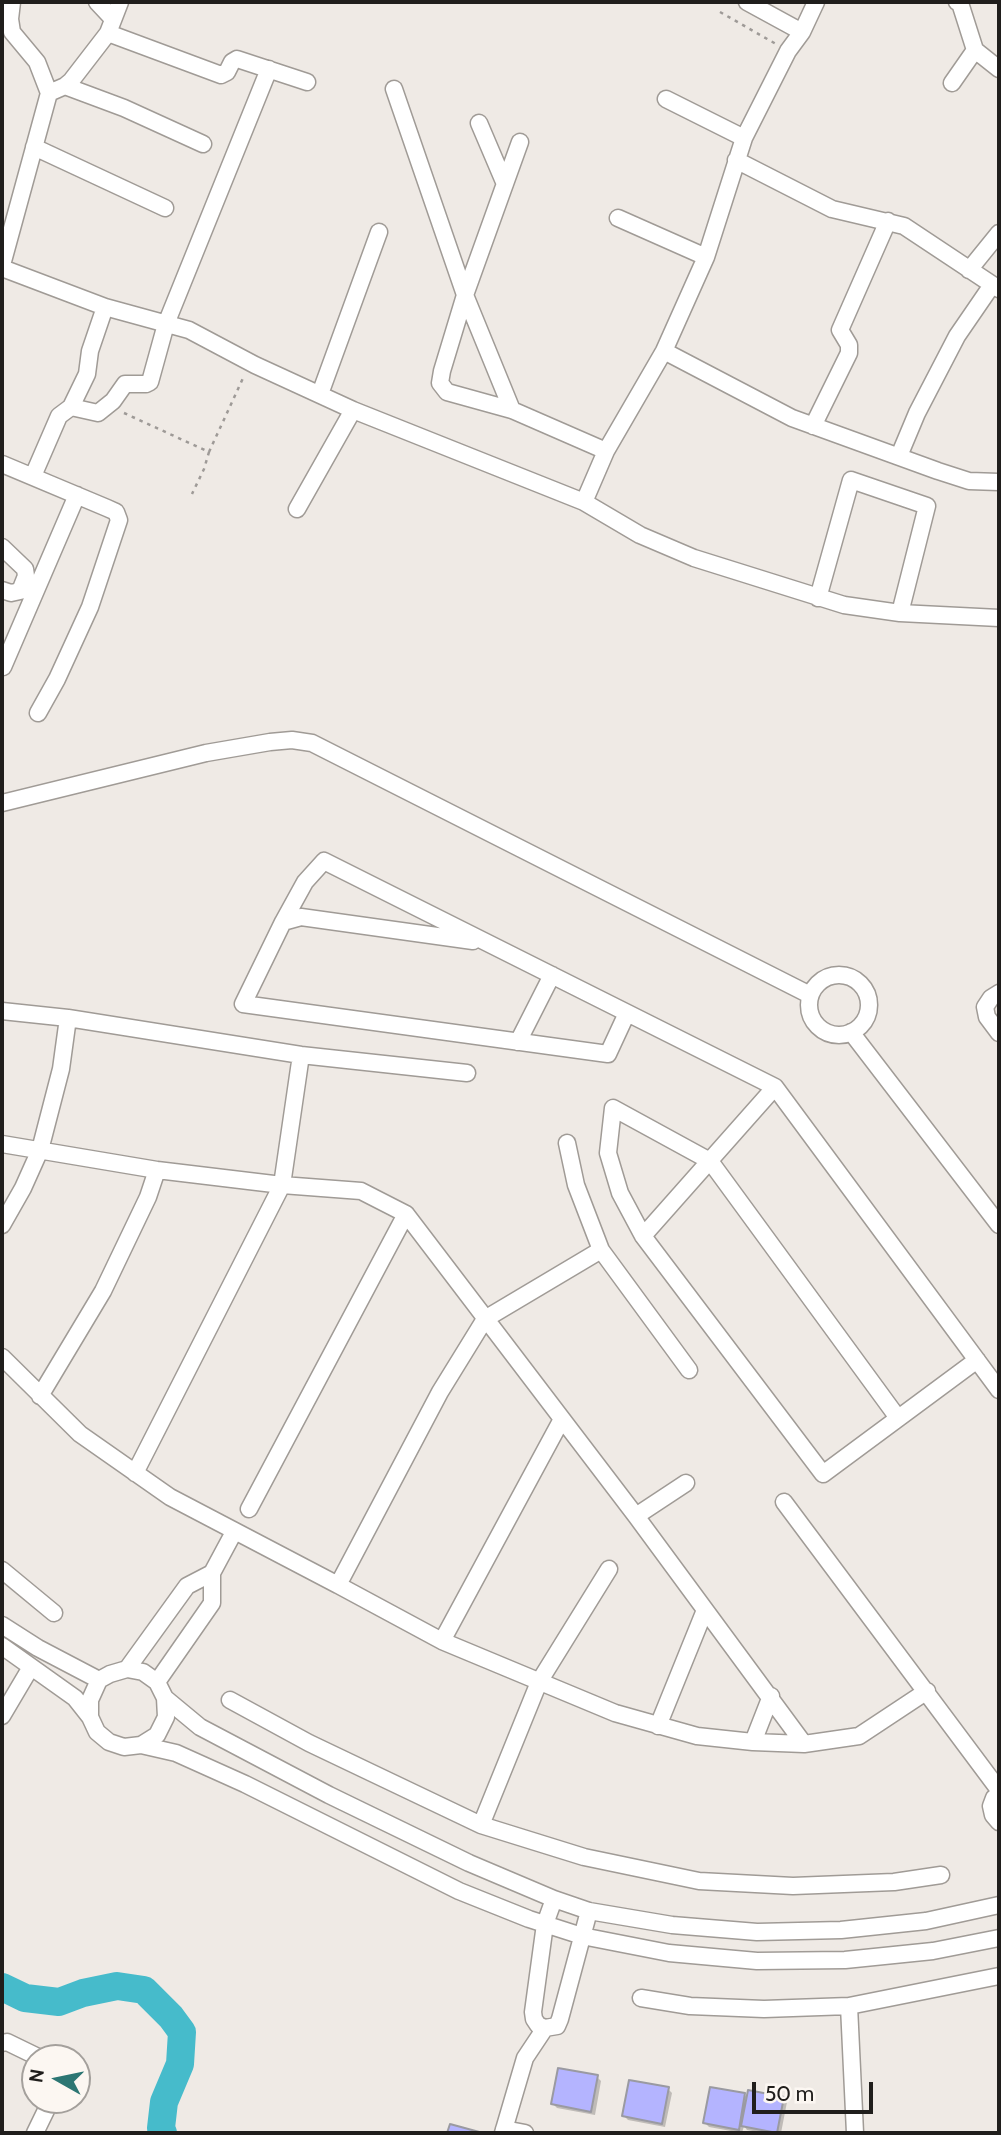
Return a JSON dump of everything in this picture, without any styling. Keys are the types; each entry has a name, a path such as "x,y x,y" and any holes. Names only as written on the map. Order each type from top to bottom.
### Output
{"street":[{"path":"12,2 7,30 37,62 49,93 34,147 8,217 2,267 105,307 189,330 255,365 353,410 583,502 640,535 694,558 844,605 900,613 999,618"},
{"path":"97,2 110,26 221,75 226,74 232,62 237,59 306,82"},
{"path":"49,93 65,86 110,26 120,2"},
{"path":"747,2 802,32"},
{"path":"583,502 606,451 664,351 705,257 744,138 816,2"},
{"path":"959,2 975,50 999,69"},
{"path":"952,83 975,50"},
{"path":"71,407 98,412 108,406 125,384 150,382 166,324 269,69"},
{"path":"65,86 124,108 203,144"},
{"path":"394,89 466,295 512,410"},
{"path":"666,99 744,138"},
{"path":"479,123 505,184"},
{"path":"520,142 466,295 440,383 447,391 512,410 606,451"},
{"path":"34,147 165,208"},
{"path":"736,160 832,209 904,226 996,287 957,336 917,413 899,456"},
{"path":"618,218 705,257"},
{"path":"813,426 849,354 849,345 840,330 888,221"},
{"path":"320,394 379,232"},
{"path":"969,270 999,233"},
{"path":"33,476 59,416 71,407 86,374 90,351 105,307"},
{"path":"664,351 792,418 969,481 999,482"},
{"path":"297,509 353,410"},
{"path":"2,464 116,512 119,520 90,607 61,671 38,713"},
{"path":"818,598 851,480 927,506 900,613"},
{"path":"3,667 77,495"},
{"path":"2,547 25,569 26,576 20,590 11,593 2,590"},
{"path":"2,803 206,753 281,741 312,743 810,995"},
{"path":"627,1013 608,1054 243,1004 304,882 324,861 775,1087 977,1360 994,1371 999,1390"},
{"path":"283,922 301,917 488,943"},
{"path":"518,1042 552,975"},
{"path":"835,975 844,975 859,982 868,996 868,1013 859,1028 851,1032 832,1034 823,1030 811,1015 810,995 820,981 835,975"},
{"path":"999,993 991,998 985,1007 987,1017 999,1033"},
{"path":"2,1011 68,1018 300,1055 467,1073"},
{"path":"2,1225 40,1150 61,1069 68,1018"},
{"path":"851,1032 999,1226"},
{"path":"135,1473 282,1185 300,1055"},
{"path":"643,1236 775,1087"},
{"path":"898,1418 710,1161 613,1108 608,1153 620,1193 643,1236 822,1474 977,1360"},
{"path":"567,1143 576,1185 601,1250 689,1370"},
{"path":"2,1144 157,1170 282,1185 361,1191 406,1214 636,1516 804,1744"},
{"path":"40,1396 103,1291 148,1197 157,1170"},
{"path":"249,1509 406,1214"},
{"path":"338,1585 440,1392 485,1319 601,1250"},
{"path":"2,1357 80,1434 170,1497 442,1641 615,1713 697,1736 804,1744 859,1736 927,1691"},
{"path":"442,1641 562,1419"},
{"path":"636,1516 686,1483"},
{"path":"784,1503 927,1691 999,1792 991,1807 999,1822"},
{"path":"157,1682 212,1603 212,1573 234,1532"},
{"path":"481,1825 539,1682 609,1569"},
{"path":"2,1570 54,1613"},
{"path":"127,1669 187,1586 212,1573"},
{"path":"658,1726 705,1610"},
{"path":"2,1625 38,1648 99,1680"},
{"path":"2,1646 75,1699 90,1717 97,1732 109,1742 124,1747 141,1745 176,1753 245,1784 459,1891 582,1936 669,1953 757,1961 845,1960 933,1951 999,1938"},
{"path":"2,1716 31,1667"},
{"path":"90,1717 90,1700 99,1680 127,1669 143,1672 157,1682 165,1698 166,1717 157,1735 141,1745"},
{"path":"753,1742 771,1696"},
{"path":"165,1698 200,1727 329,1795 469,1863 589,1911 672,1926 757,1932 865,1928 926,1921 999,1905"},
{"path":"230,1700 309,1743 481,1825 584,1857 699,1881 793,1886 894,1882 941,1875"},
{"path":"554,1899 545,1924 533,2012 534,2020 545,2028 557,2026 560,2019 589,1911"},
{"path":"641,1998 690,2006 764,2009 849,2006 999,1976"},
{"path":"849,2006 855,2133"},
{"path":"525,2133 504,2131 524,2058 545,2028"},
{"path":"2,2043 7,2042 21,2049"},
{"path":"35,2133 44,2114"}],"path":[{"path":"720,12 788,51"},
{"path":"192,494 248,367 255,365"},
{"path":"108,406 209,452"}],"building":[{"path":"558,2068 598,2075 591,2112 551,2104"},
{"path":"629,2080 669,2087 662,2124 622,2116"},
{"path":"710,2087 745,2093 739,2130 703,2123"},
{"path":"748,2090 784,2097 777,2133 741,2126"},
{"path":"450,2124 483,2133 447,2133"}],"waterway":[{"path":"2,1987 25,1998 59,2002 83,1993 117,1986 144,1990 182,2032 180,2064 164,2102 161,2128 163,2133"}]}
